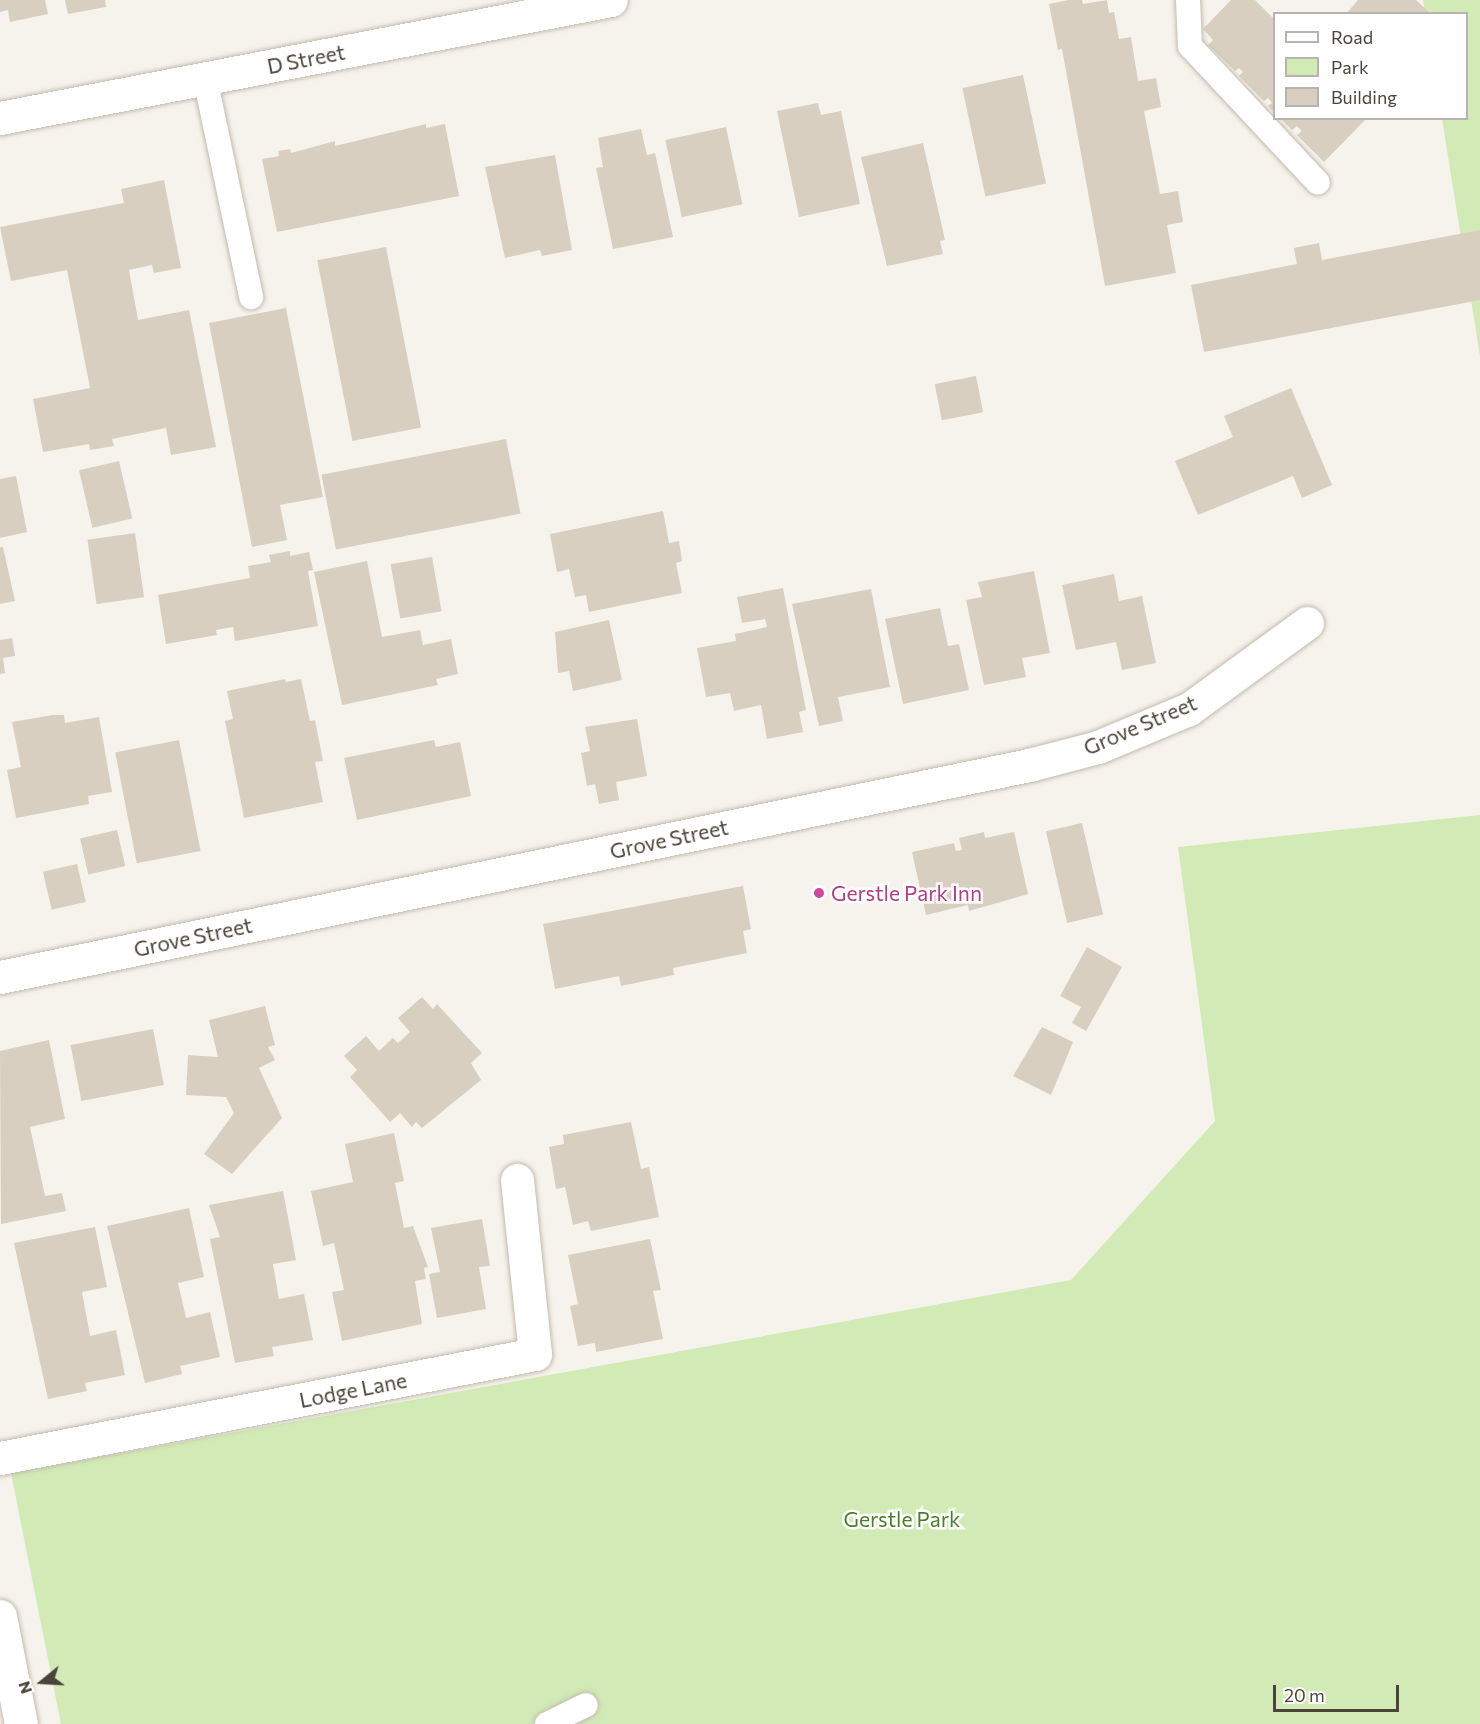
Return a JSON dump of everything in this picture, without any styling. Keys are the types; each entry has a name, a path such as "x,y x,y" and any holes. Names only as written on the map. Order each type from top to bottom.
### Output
{"street":[{"name":"D Street","path":"0,118 611,0"},
{"name":"Grove Street","path":"0,977 1029,765 1098,747 1189,709 1307,624"},
{"name":"Lodge Lane","path":"0,1458 535,1354 517,1180"},
{"path":"0,1616 21,1724"}],"lane":[{"path":"1188,0 1190,46 1318,183"},
{"path":"205,78 251,297"},
{"path":"547,1724 586,1705"}],"green space":[{"path":"1423,0 1480,0 1480,356 1442,120 1468,120 1468,12 1425,12"},
{"name":"Gerstle Park","path":"1480,815 1480,1724 61,1724 11,1473 1071,1280 1215,1121 1178,847"}],"building":[{"path":"0,0 45,0 48,14 10,22 8,10 0,12"},
{"path":"65,0 105,0 106,7 68,14"},
{"path":"1082,0 1083,4 1107,0 1109,13 1114,12 1119,39 1131,37 1138,81 1156,78 1161,107 1144,111 1160,194 1178,191 1183,222 1167,225 1176,273 1105,286 1062,49 1058,50 1049,4"},
{"path":"1231,0 1255,0 1273,18 1273,112 1268,106 1272,103 1268,98 1264,101 1239,76 1243,72 1239,68 1235,71 1208,45 1213,40 1203,29"},
{"path":"1358,0 1416,0 1429,12 1348,12"},
{"path":"1023,75 1046,184 985,196 962,88"},
{"path":"818,103 821,115 841,111 860,204 799,217 777,111"},
{"path":"1282,120 1365,120 1324,162 1297,135 1302,131 1297,126 1292,130"},
{"path":"426,124 426,128 445,124 459,196 277,232 262,159 279,156 278,151 290,149 291,153 335,141 335,146"},
{"path":"726,127 742,204 682,217 665,140"},
{"path":"641,129 647,155 655,153 673,237 613,249 596,168 603,167 598,138"},
{"path":"923,143 945,240 940,241 943,254 887,266 861,157"},
{"path":"555,155 572,250 542,256 540,250 505,258 485,167"},
{"path":"164,180 181,268 154,273 152,265 129,270 138,320 189,310 216,447 171,455 166,428 112,439 114,446 90,450 89,444 43,452 33,399 90,388 67,270 11,281 0,227 124,203 121,189"},
{"path":"1480,230 1480,300 1204,352 1191,285 1297,264 1294,248 1319,243 1322,260"},
{"path":"386,247 421,428 352,441 317,260"},
{"path":"286,308 323,497 280,505 287,540 252,547 209,323"},
{"path":"976,376 983,412 942,420 935,384"},
{"path":"1291,388 1332,485 1302,498 1293,476 1198,515 1175,461 1233,437 1224,416"},
{"path":"506,439 521,514 336,549 321,475"},
{"path":"119,461 132,518 92,528 79,470"},
{"path":"16,476 27,532 0,538 0,479"},
{"path":"663,511 669,543 679,541 682,561 676,563 682,593 589,612 586,595 575,597 569,569 557,572 550,534"},
{"path":"135,533 144,597 97,604 87,540"},
{"path":"0,547 3,547 15,601 0,604"},
{"path":"290,551 290,556 309,552 313,570 308,571 318,626 235,641 233,627 216,630 217,635 166,644 158,595 250,578 248,566 271,562 269,555"},
{"path":"432,557 442,611 400,618 391,564"},
{"path":"367,561 382,637 420,630 423,645 451,639 458,674 436,679 438,685 342,705 314,572"},
{"path":"1034,571 1050,653 1022,658 1026,677 984,685 966,600 982,597 978,582"},
{"path":"1114,574 1119,601 1142,596 1156,663 1122,670 1116,642 1076,650 1062,585"},
{"path":"783,588 806,710 799,712 803,732 767,739 761,705 734,711 730,693 706,697 697,648 736,641 735,634 767,627 765,619 742,623 737,597"},
{"path":"871,589 890,687 838,697 843,721 819,726 792,604"},
{"path":"940,608 948,646 959,644 969,690 903,704 885,619"},
{"path":"609,620 622,680 573,691 569,671 558,673 555,632"},
{"path":"12,638 15,656 3,658 5,673 0,674 0,640"},
{"path":"285,679 286,682 301,679 310,721 315,720 323,761 315,762 323,802 244,818 225,721 233,719 227,691"},
{"path":"64,715 65,723 99,717 112,792 88,796 89,804 16,818 7,770 21,767 12,722"},
{"path":"637,719 647,776 616,782 619,800 599,804 595,784 587,786 581,753 590,751 585,727"},
{"path":"179,740 201,851 137,863 115,752"},
{"path":"434,740 436,747 460,742 471,796 357,820 344,758"},
{"path":"1082,823 1103,915 1067,923 1046,831"},
{"path":"117,830 125,866 88,875 80,839"},
{"path":"984,832 985,838 1014,832 1028,894 969,911 968,905 926,915 912,852 954,843 956,851 962,850 959,838"},
{"path":"77,864 86,902 52,910 43,872"},
{"path":"743,886 751,929 743,931 747,953 673,968 674,975 621,986 619,976 555,989 543,924"},
{"path":"1087,947 1122,967 1086,1031 1072,1023 1081,1007 1060,996"},
{"path":"422,997 433,1009 437,1004 482,1053 471,1063 481,1080 422,1128 416,1122 412,1127 400,1113 390,1122 350,1077 357,1070 344,1056 366,1036 379,1051 393,1038 398,1043 410,1032 398,1018"},
{"path":"265,1006 275,1045 268,1047 275,1060 259,1068 282,1118 232,1174 204,1154 234,1113 226,1097 186,1095 188,1055 218,1057 209,1020"},
{"path":"1042,1027 1073,1042 1051,1095 1013,1076"},
{"path":"153,1029 164,1085 81,1101 71,1045"},
{"path":"49,1040 65,1119 30,1127 45,1196 62,1193 66,1211 1,1224 0,1051"},
{"path":"631,1122 641,1169 649,1167 659,1217 591,1231 588,1221 573,1225 565,1187 556,1189 549,1147 564,1144 563,1135"},
{"path":"394,1133 404,1181 395,1183 404,1228 413,1226 428,1267 424,1268 426,1279 415,1281 422,1324 342,1341 332,1292 344,1290 334,1243 323,1246 311,1191 353,1182 345,1144"},
{"path":"283,1191 296,1260 273,1264 279,1299 304,1294 313,1340 272,1347 274,1356 235,1363 210,1239 220,1237 209,1205"},
{"path":"189,1208 204,1277 178,1283 186,1318 210,1312 220,1357 180,1366 182,1374 145,1383 107,1226"},
{"path":"482,1219 490,1266 479,1267 486,1309 437,1318 429,1274 440,1272 431,1228"},
{"path":"95,1227 107,1287 82,1292 90,1336 116,1330 125,1375 85,1383 87,1391 48,1399 14,1243"},
{"path":"650,1239 661,1290 653,1291 663,1339 596,1352 595,1343 578,1346 570,1306 578,1304 568,1255"}],"place":[{"name":"Gerstle Park Inn","path":"819,893"}]}
